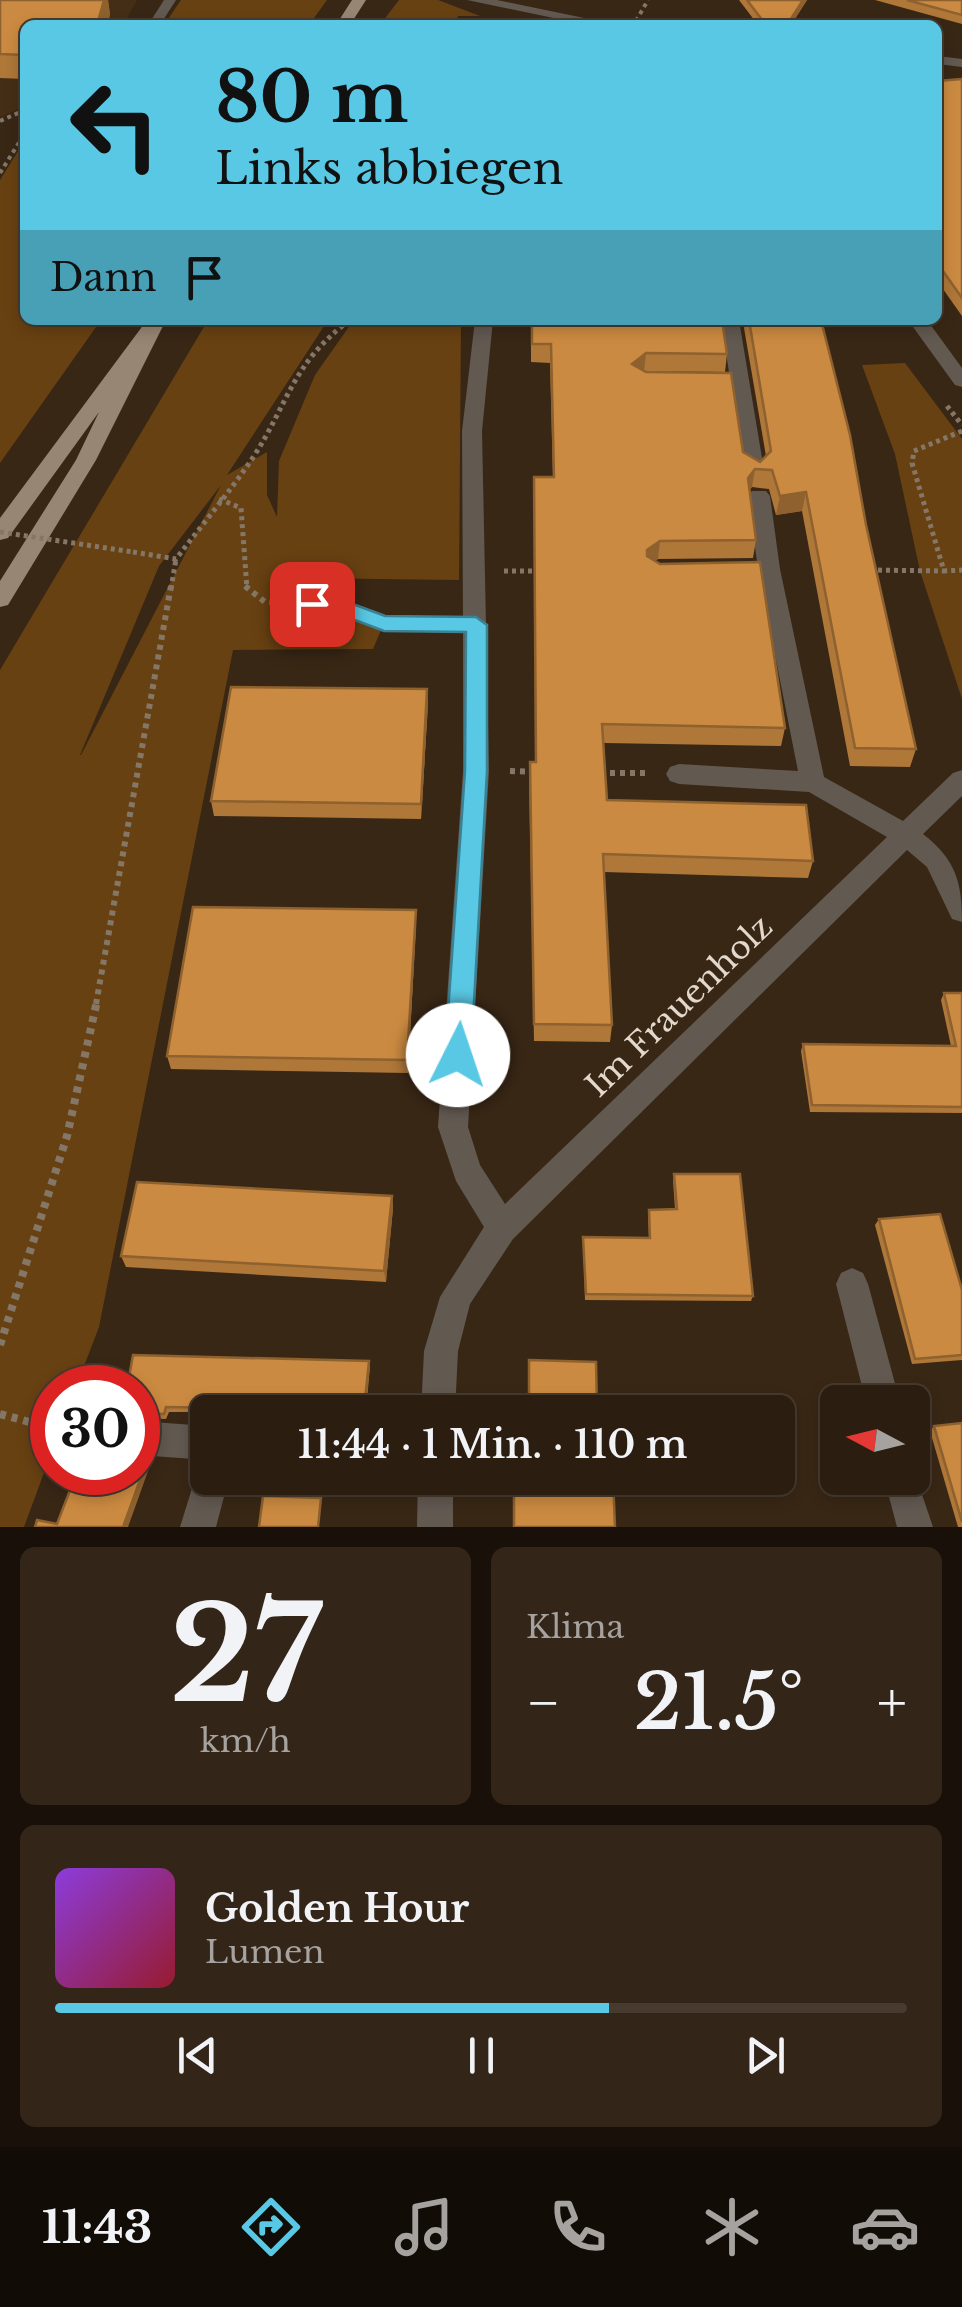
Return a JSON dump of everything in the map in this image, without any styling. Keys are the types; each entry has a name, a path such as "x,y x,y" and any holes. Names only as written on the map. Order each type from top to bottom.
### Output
{"main road":[{"path":"0,533 152,328"},
{"path":"0,599 86,460 152,328"}],"street":[{"path":"474,0 499,14 561,20"},
{"path":"483,325 472,431 476,771 453,1127 467,1171 502,1228"},
{"path":"730,325 730,382 754,470"},
{"path":"921,325 962,382"},
{"path":"758,496 760,569 813,782"},
{"path":"312,604 342,607 384,623 476,625"},
{"path":"679,774 813,782 906,834 937,860 962,911"},
{"name":"Im Frauenholz","path":"439,1395 441,1351 456,1297 502,1228 962,780"},
{"path":"852,1284 879,1385"},
{"path":"160,1440 190,1442"},
{"path":"198,1527 206,1495"},
{"path":"435,1527 436,1495"},
{"path":"907,1495 915,1527"}],"path":[{"path":"0,173 20,140"},
{"path":"0,1345 67,1136 87,1055 176,559 252,457 296,374 326,338 343,325"},
{"path":"944,571 912,463 914,450 962,431"},
{"path":"220,499 241,508 245,587 265,602 312,604"},
{"path":"0,533 176,559"},
{"path":"866,570 962,570"},
{"path":"476,571 548,571"},
{"path":"476,771 550,772"},
{"path":"587,772 679,774"},
{"path":"0,1414 30,1422"}],"shaded area":[{"path":"0,0 137,0 126,20 20,20 20,108 0,117"},
{"path":"181,0 327,0 313,20 167,20"},
{"path":"399,0 438,0 480,16 458,16 457,20 384,20"},
{"path":"20,148 20,325 97,325 0,463 0,180"},
{"path":"205,325 325,325 227,475 267,452 267,495 277,517 279,461 315,375 350,325 461,325 459,580 302,578 312,604 384,623 373,649 233,650 99,1327 84,1365 30,1365 30,1495 36,1495 24,1527 0,1527 0,670","holes":["221,485 80,755 159,566"]},
{"path":"905,363 962,439 962,699 920,571 895,454 862,365"}],"building":[{"path":"0,0 104,0 98,20 20,20 20,55 0,54"},
{"path":"747,0 803,0 790,20 762,20"},
{"path":"907,0 962,0 962,15"},
{"path":"962,79 962,298 942,270 942,81"},
{"path":"532,325 723,325 727,354 646,353 632,364 646,372 731,373 743,452 760,462 771,451 750,325 822,325 850,435 916,749 855,748 806,492 780,496 772,470 755,469 748,478 756,540 660,541 647,550 647,556 660,564 760,562 785,728 602,724 607,800 806,805 813,861 603,854 612,1025 534,1024 530,762 536,762 534,477 554,477 551,344 532,344"},
{"path":"231,687 427,689 421,804 211,801"},
{"path":"193,907 416,910 407,1060 167,1056"},
{"path":"944,993 962,993 962,1107 812,1105 803,1044 956,1046"},
{"path":"674,1174 740,1174 753,1296 586,1294 583,1237 650,1238 649,1210 677,1209"},
{"path":"137,1182 392,1196 384,1271 121,1256"},
{"path":"940,1214 962,1290 962,1355 915,1359 879,1219"},
{"path":"133,1355 369,1361 366,1395 190,1395 190,1407 166,1407 164,1414 160,1414 160,1365 131,1365"},
{"path":"529,1360 596,1362 597,1395 529,1395"},
{"path":"962,1423 962,1522 934,1426"},
{"path":"68,1495 135,1495 123,1527 35,1527 37,1520 57,1524"},
{"path":"514,1495 614,1495 615,1527 514,1527"},
{"path":"263,1496 321,1498 318,1527 259,1527"}],"route":[{"path":"312,604 342,607 384,623 476,625 476,771 458,1055"}]}
